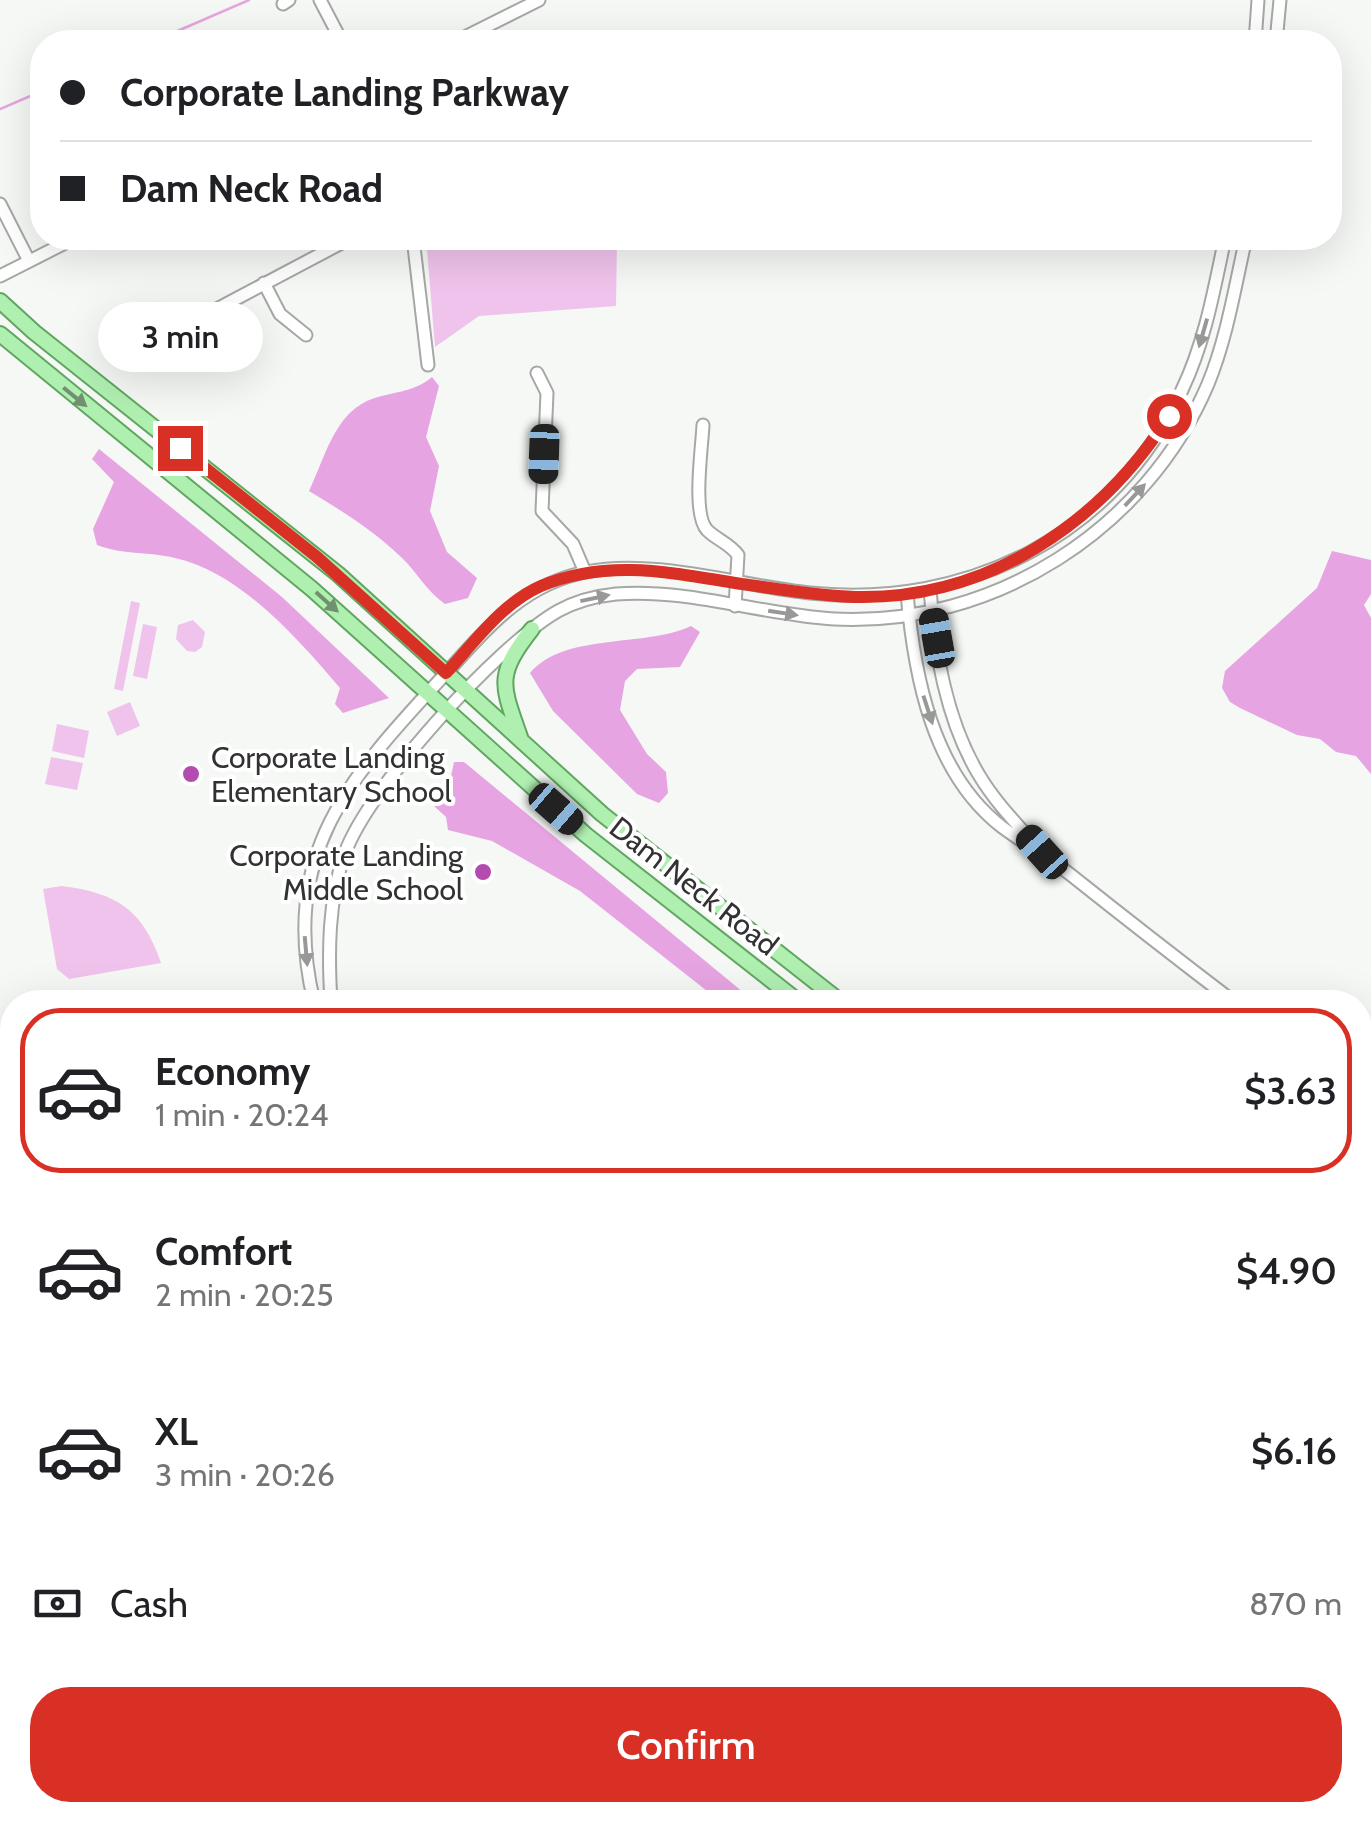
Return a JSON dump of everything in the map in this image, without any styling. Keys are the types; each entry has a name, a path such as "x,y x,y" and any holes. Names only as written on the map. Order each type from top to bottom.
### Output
{"main road":[{"name":"Dam Neck Road","path":"0,301 296,539 602,814 826,990"},
{"name":"Dam Neck Road","path":"0,334 276,558 586,835 784,990"},
{"path":"522,742 506,702 504,682 511,658 532,629"}],"street":[{"path":"480,30 539,0"},
{"path":"1256,30 1258,0"},
{"path":"1277,30 1280,0"},
{"path":"322,1 336,30"},
{"path":"0,204 29,261"},
{"path":"0,276 51,250"},
{"path":"167,343 181,328 329,250"},
{"path":"414,250 428,365"},
{"path":"312,990 303,916 329,822 359,772 446,673 519,599 536,588 585,572 649,569 855,597 930,589 993,570 1054,538 1096,506 1136,463 1169,416 1194,363 1222,250"},
{"path":"331,990 332,911 346,850 388,779 467,692 532,629 572,604 602,596 638,593 864,620 932,611 1012,584 1057,560 1105,525 1145,485 1182,434 1220,350 1243,250"},
{"path":"264,283 280,314 306,335"},
{"path":"538,373 547,393 542,511 573,544 585,572"},
{"path":"703,425 701,520 737,553 735,606"},
{"path":"930,589 946,692 968,755 996,800 1042,852"},
{"path":"907,593 921,686 943,749 968,790 1002,826 1042,852 1219,990"}],"shaded area":[{"path":"427,250 617,250 616,306 479,316 435,347"},
{"path":"432,377 439,386 426,437 439,466 430,511 447,552 477,578 468,598 445,604 379,538 309,491 331,440 346,417 367,401 417,387"},
{"path":"99,449 282,597 389,698 343,713 335,704 340,688 306,649 245,592 199,566 97,545 93,529 114,482 92,459"},
{"path":"1332,551 1371,560 1371,594 1364,605 1371,618 1371,774 1356,756 1336,752 1320,739 1297,735 1240,708 1230,702 1222,688 1225,671 1317,588"},
{"path":"131,601 140,603 123,691 114,689"},
{"path":"193,620 205,632 202,647 195,652 187,651 176,639 178,625"},
{"path":"143,624 157,627 147,679 133,676"},
{"path":"691,626 700,632 680,667 637,669 625,681 620,710 647,754 666,772 668,793 659,803 637,794 553,711 530,673 563,651 672,633"},
{"path":"130,702 140,726 117,736 107,712"},
{"path":"57,724 89,731 84,758 52,751"},
{"path":"51,757 83,763 77,790 45,784"},
{"path":"454,762 464,762 740,990 706,990 580,891 492,841 448,830 446,817 434,806 450,781"},
{"path":"62,886 98,893 125,907 146,929 161,963 69,979 57,969 43,889"}],"waterway":[{"path":"180,30 249,0"},
{"path":"0,109 30,96"}],"place":[{"name":"Corporate Landing Elementary School","path":"191,774"},
{"name":"Corporate Landing Middle School","path":"483,872"}],"route":[{"path":"180,448 317,557 446,673 519,599 536,588 585,572 649,569 855,597 930,589 975,578 1054,538 1096,506 1136,463 1169,416"}]}
